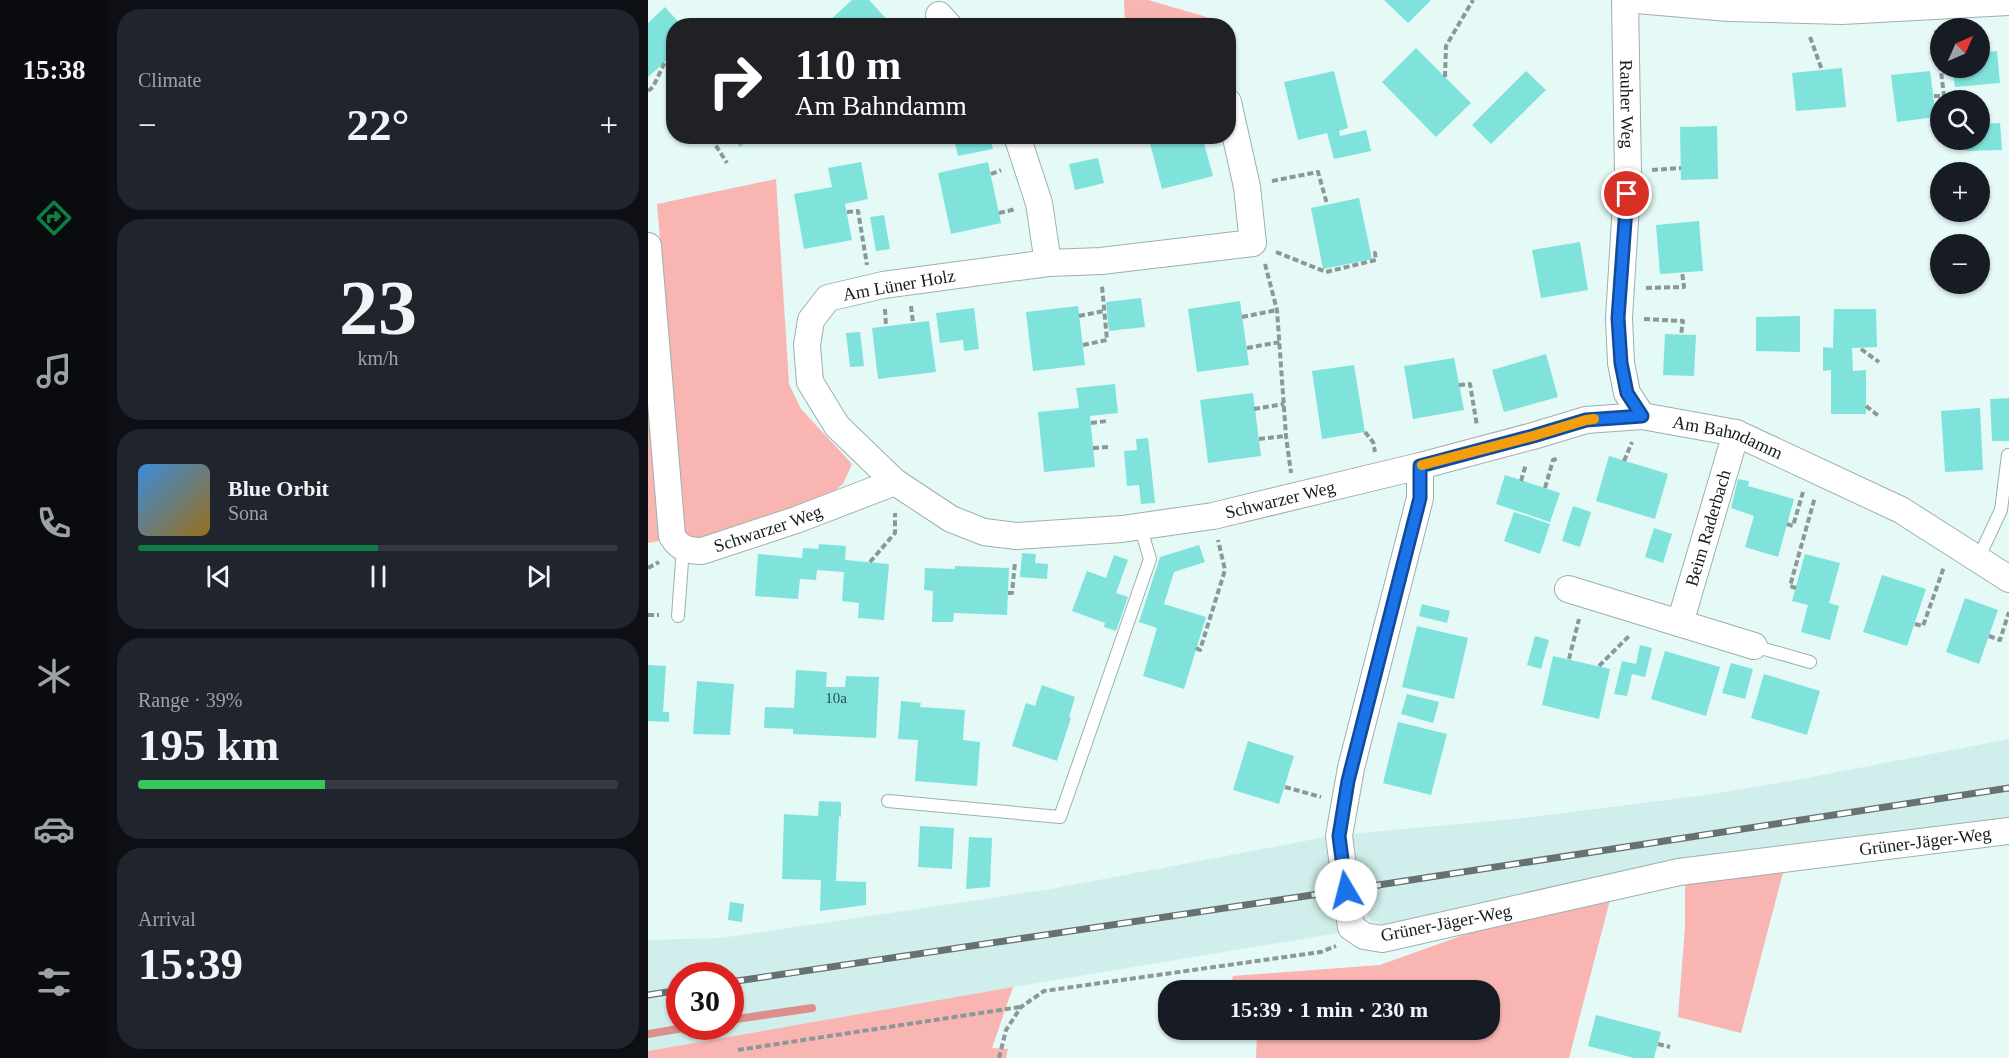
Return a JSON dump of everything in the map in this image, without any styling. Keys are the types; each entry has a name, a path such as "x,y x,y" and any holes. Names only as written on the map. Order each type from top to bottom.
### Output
{"street":[{"name":"Rauher Weg","path":"1625,0 1628,172 1618,318 1621,363 1627,393 1642,416"},
{"path":"1637,0 1729,8 1801,10 1842,5 1933,6 2009,2"},
{"path":"1236,137 1247,186 1253,243"},
{"path":"1020,144 1039,203 1048,263"},
{"name":"Am Lüner Holz","path":"895,482 837,426 810,382 807,345 811,320 828,298 871,288 1048,263 1101,261 1253,243"},
{"path":"648,246 672,536 683,548"},
{"name":"Am Bahndamm","path":"1420,466 1586,420 1642,416 1736,433 1901,510 2009,579"},
{"name":"Beim Raderbach","path":"1680,623 1736,433"},
{"name":"Schwarzer Weg","path":"683,548 702,551 796,520 895,482 951,519 984,532 1016,536 1140,526 1213,516 1420,466"},
{"name":"Grüner-Jäger-Weg","path":"1420,466 1420,498 1354,758 1339,836 1351,927 1364,936 1382,939 1679,872 2009,831"},
{"path":"1576,592 1754,646"}],"lane":[{"path":"1978,559 2001,510 2008,455"},
{"path":"888,801 1060,817 1150,559 1140,526"},
{"path":"678,616 683,548"},
{"path":"1754,646 1810,662"}],"path":[{"path":"1445,77 1446,46 1473,0"},
{"path":"1933,6 1943,90"},
{"path":"1801,10 1822,70"},
{"path":"648,91 653,87 665,62"},
{"path":"715,144 727,163"},
{"path":"1247,186 1318,172 1327,204"},
{"path":"847,212 858,211 871,288"},
{"path":"1253,243 1326,272 1377,260 1375,253 1371,254"},
{"path":"1253,243 1267,266 1277,310 1286,436 1294,498"},
{"path":"1083,345 1107,340 1101,261"},
{"path":"1621,288 1684,287 1682,272"},
{"path":"1242,317 1277,310"},
{"path":"1079,316 1104,311"},
{"path":"1618,318 1683,321 1681,335"},
{"path":"1247,348 1280,342"},
{"path":"1861,349 1879,362"},
{"path":"1459,385 1470,384 1482,450"},
{"path":"1254,409 1284,404"},
{"path":"1866,406 1880,417"},
{"path":"1091,423 1107,421"},
{"path":"1259,439 1286,436"},
{"path":"1093,448 1110,447"},
{"path":"1787,524 1792,526 1816,470"},
{"path":"1796,588 1790,586 1816,470"},
{"path":"870,562 895,533 895,482"},
{"path":"1196,648 1200,650 1225,570 1213,516"},
{"path":"1008,592 1012,593 1016,536"},
{"path":"1915,624 1923,626 1952,542"},
{"path":"1569,659 1576,592"},
{"path":"1989,636 2000,640 2009,612"},
{"path":"1599,666 1651,614"},
{"path":"1285,787 1345,804"},
{"path":"999,1058 1006,1030 1021,1007 1044,992 1321,951 1364,936"},
{"path":"738,1050 1021,1007"},
{"path":"1658,1044 1670,1047"}],"shaded area":[{"path":"1124,0 1148,0 1210,18 1125,18"},
{"path":"776,179 789,384 801,409 852,464 843,484 832,493 697,541 685,534 657,204"},
{"path":"648,374 664,540 648,543"},
{"path":"2009,739 2009,818 1701,858 1384,926 1372,921 1361,907 1337,911 1339,933 744,1034 744,962 666,962 666,1040 711,1040 648,1051 648,940 721,938 1051,889 1326,837 1332,878 1350,834 1524,818 1714,794"},
{"path":"1785,865 1741,1033 1678,1017 1685,928 1685,880"},
{"path":"1611,896 1569,1058 1256,1058 1257,1040 1500,1040 1500,980 1232,980 1233,976 1380,965 1511,918"},
{"path":"1013,987 992,1048 1008,1049 1006,1058 648,1058 648,1051 711,1040 744,1040 744,1034"}],"building":[{"path":"852,0 869,0 886,18 832,18"},
{"path":"1384,0 1431,0 1408,23"},
{"path":"665,7 675,18 666,18 666,61 648,77 648,23"},
{"path":"1416,48 1471,103 1436,137 1382,82"},
{"path":"1997,51 2000,83 1955,87 1954,78 1990,78 1990,52"},
{"path":"1842,68 1846,107 1796,111 1792,73"},
{"path":"1334,71 1348,128 1339,131 1340,136 1366,130 1371,151 1334,159 1327,133 1298,140 1284,82"},
{"path":"1526,71 1546,90 1491,144 1472,125"},
{"path":"1930,71 1932,90 1930,90 1930,118 1897,122 1891,75"},
{"path":"2000,123 2002,150 1966,151 1990,150 1990,124"},
{"path":"1717,126 1718,179 1681,180 1680,127"},
{"path":"955,144 992,144 993,149 958,156"},
{"path":"1150,144 1204,144 1213,176 1162,189"},
{"path":"1098,158 1104,183 1075,190 1069,164"},
{"path":"861,162 868,199 845,204 852,240 804,249 794,194 832,187 828,168"},
{"path":"988,162 1001,223 951,234 938,173"},
{"path":"1359,198 1372,259 1323,269 1311,208"},
{"path":"884,215 890,249 876,251 870,217"},
{"path":"1699,221 1703,271 1660,274 1656,225"},
{"path":"1580,242 1588,290 1541,298 1532,250"},
{"path":"1141,298 1145,327 1109,331 1106,302"},
{"path":"1240,301 1249,365 1197,372 1188,309"},
{"path":"1078,306 1085,365 1033,371 1026,312"},
{"path":"974,308 979,349 964,351 963,340 940,343 936,313"},
{"path":"1834,309 1876,309 1877,347 1852,348 1853,371 1866,370 1866,414 1831,414 1831,370 1823,371 1823,347 1833,348"},
{"path":"1800,316 1800,352 1756,351 1756,317"},
{"path":"929,321 936,372 878,379 872,328"},
{"path":"860,332 864,366 850,367 846,333"},
{"path":"1665,334 1696,335 1694,376 1663,375"},
{"path":"1546,354 1558,397 1504,412 1492,370"},
{"path":"1454,358 1464,410 1413,419 1404,366"},
{"path":"1354,365 1365,432 1322,439 1312,371"},
{"path":"1115,384 1118,413 1090,416 1095,467 1044,472 1038,412 1079,408 1076,388"},
{"path":"1253,393 1261,456 1208,463 1200,400"},
{"path":"2009,398 2009,441 1992,441 1990,399"},
{"path":"1980,408 1983,470 1945,472 1941,411"},
{"path":"1148,438 1155,503 1141,504 1139,485 1127,486 1124,451 1137,450 1136,439"},
{"path":"1609,456 1668,474 1655,519 1596,501"},
{"path":"1505,475 1560,493 1550,522 1496,504"},
{"path":"1738,479 1749,481 1748,486 1794,499 1778,557 1745,547 1754,516 1731,508"},
{"path":"1573,506 1591,512 1580,547 1562,541"},
{"path":"1514,512 1550,524 1540,554 1504,541"},
{"path":"1654,528 1672,534 1663,563 1645,557"},
{"path":"819,544 846,546 845,560 889,564 884,620 858,618 859,603 842,601 844,572 817,570 816,580 800,579 798,599 755,596 758,554 802,558 803,548 818,549"},
{"path":"1199,545 1205,562 1174,572 1164,604 1206,617 1184,689 1143,676 1157,628 1139,622 1160,557"},
{"path":"1022,553 1036,554 1035,563 1048,564 1047,579 1020,577"},
{"path":"1805,554 1840,563 1829,603 1839,606 1830,640 1801,632 1808,605 1792,601"},
{"path":"1114,555 1128,560 1116,593 1128,597 1116,631 1104,627 1105,623 1072,611 1087,571 1106,578"},
{"path":"955,566 1009,568 1007,615 954,613 953,622 932,622 933,591 924,590 925,568 955,569"},
{"path":"1882,575 1926,589 1907,646 1863,632"},
{"path":"1965,598 1998,610 1979,664 1946,652"},
{"path":"1422,604 1450,611 1447,623 1419,616"},
{"path":"1417,626 1468,638 1454,699 1402,687"},
{"path":"1535,636 1549,640 1541,669 1527,665"},
{"path":"1640,645 1652,648 1645,677 1632,674 1627,696 1614,694 1622,661 1636,664"},
{"path":"1665,651 1720,667 1706,716 1651,699"},
{"path":"1553,656 1610,669 1599,719 1542,705"},
{"path":"1731,663 1753,669 1745,699 1722,693"},
{"path":"648,665 666,666 663,712 669,712 669,722 648,721"},
{"path":"796,670 827,672 826,687 845,687 846,676 879,677 876,738 793,734 793,729 764,728 765,707 794,708"},
{"path":"1764,674 1820,691 1807,735 1751,718"},
{"path":"697,681 734,684 730,735 693,734"},
{"path":"1042,685 1075,697 1069,717 1071,718 1057,761 1012,746 1026,703 1035,706"},
{"path":"1407,694 1439,702 1433,723 1401,714"},
{"path":"901,701 921,703 920,707 965,710 963,740 980,742 977,786 915,781 918,740 898,739"},
{"path":"1398,722 1447,734 1431,795 1383,783"},
{"path":"1248,741 1294,756 1279,804 1233,790"},
{"path":"819,801 841,802 836,881 866,882 866,905 820,911 821,880 782,879 784,814 818,816"},
{"path":"920,826 954,828 952,869 918,867"},
{"path":"969,837 992,838 990,887 966,889"},
{"path":"730,902 744,904 742,922 728,920"},
{"path":"1596,1015 1661,1032 1654,1058 1634,1058 1588,1046"}],"waterway":[{"path":"744,1018 812,1008"},
{"path":"648,1034 666,1031"}],"railway":[{"path":"744,980 2009,788"},
{"path":"648,995 666,992"}],"slow traffic":[{"path":"1422,465 1594,419"}],"route":[{"path":"1346,890 1339,836 1348,781 1420,498 1420,466 1586,420 1642,416 1627,393 1621,363 1618,318 1627,194"}]}
